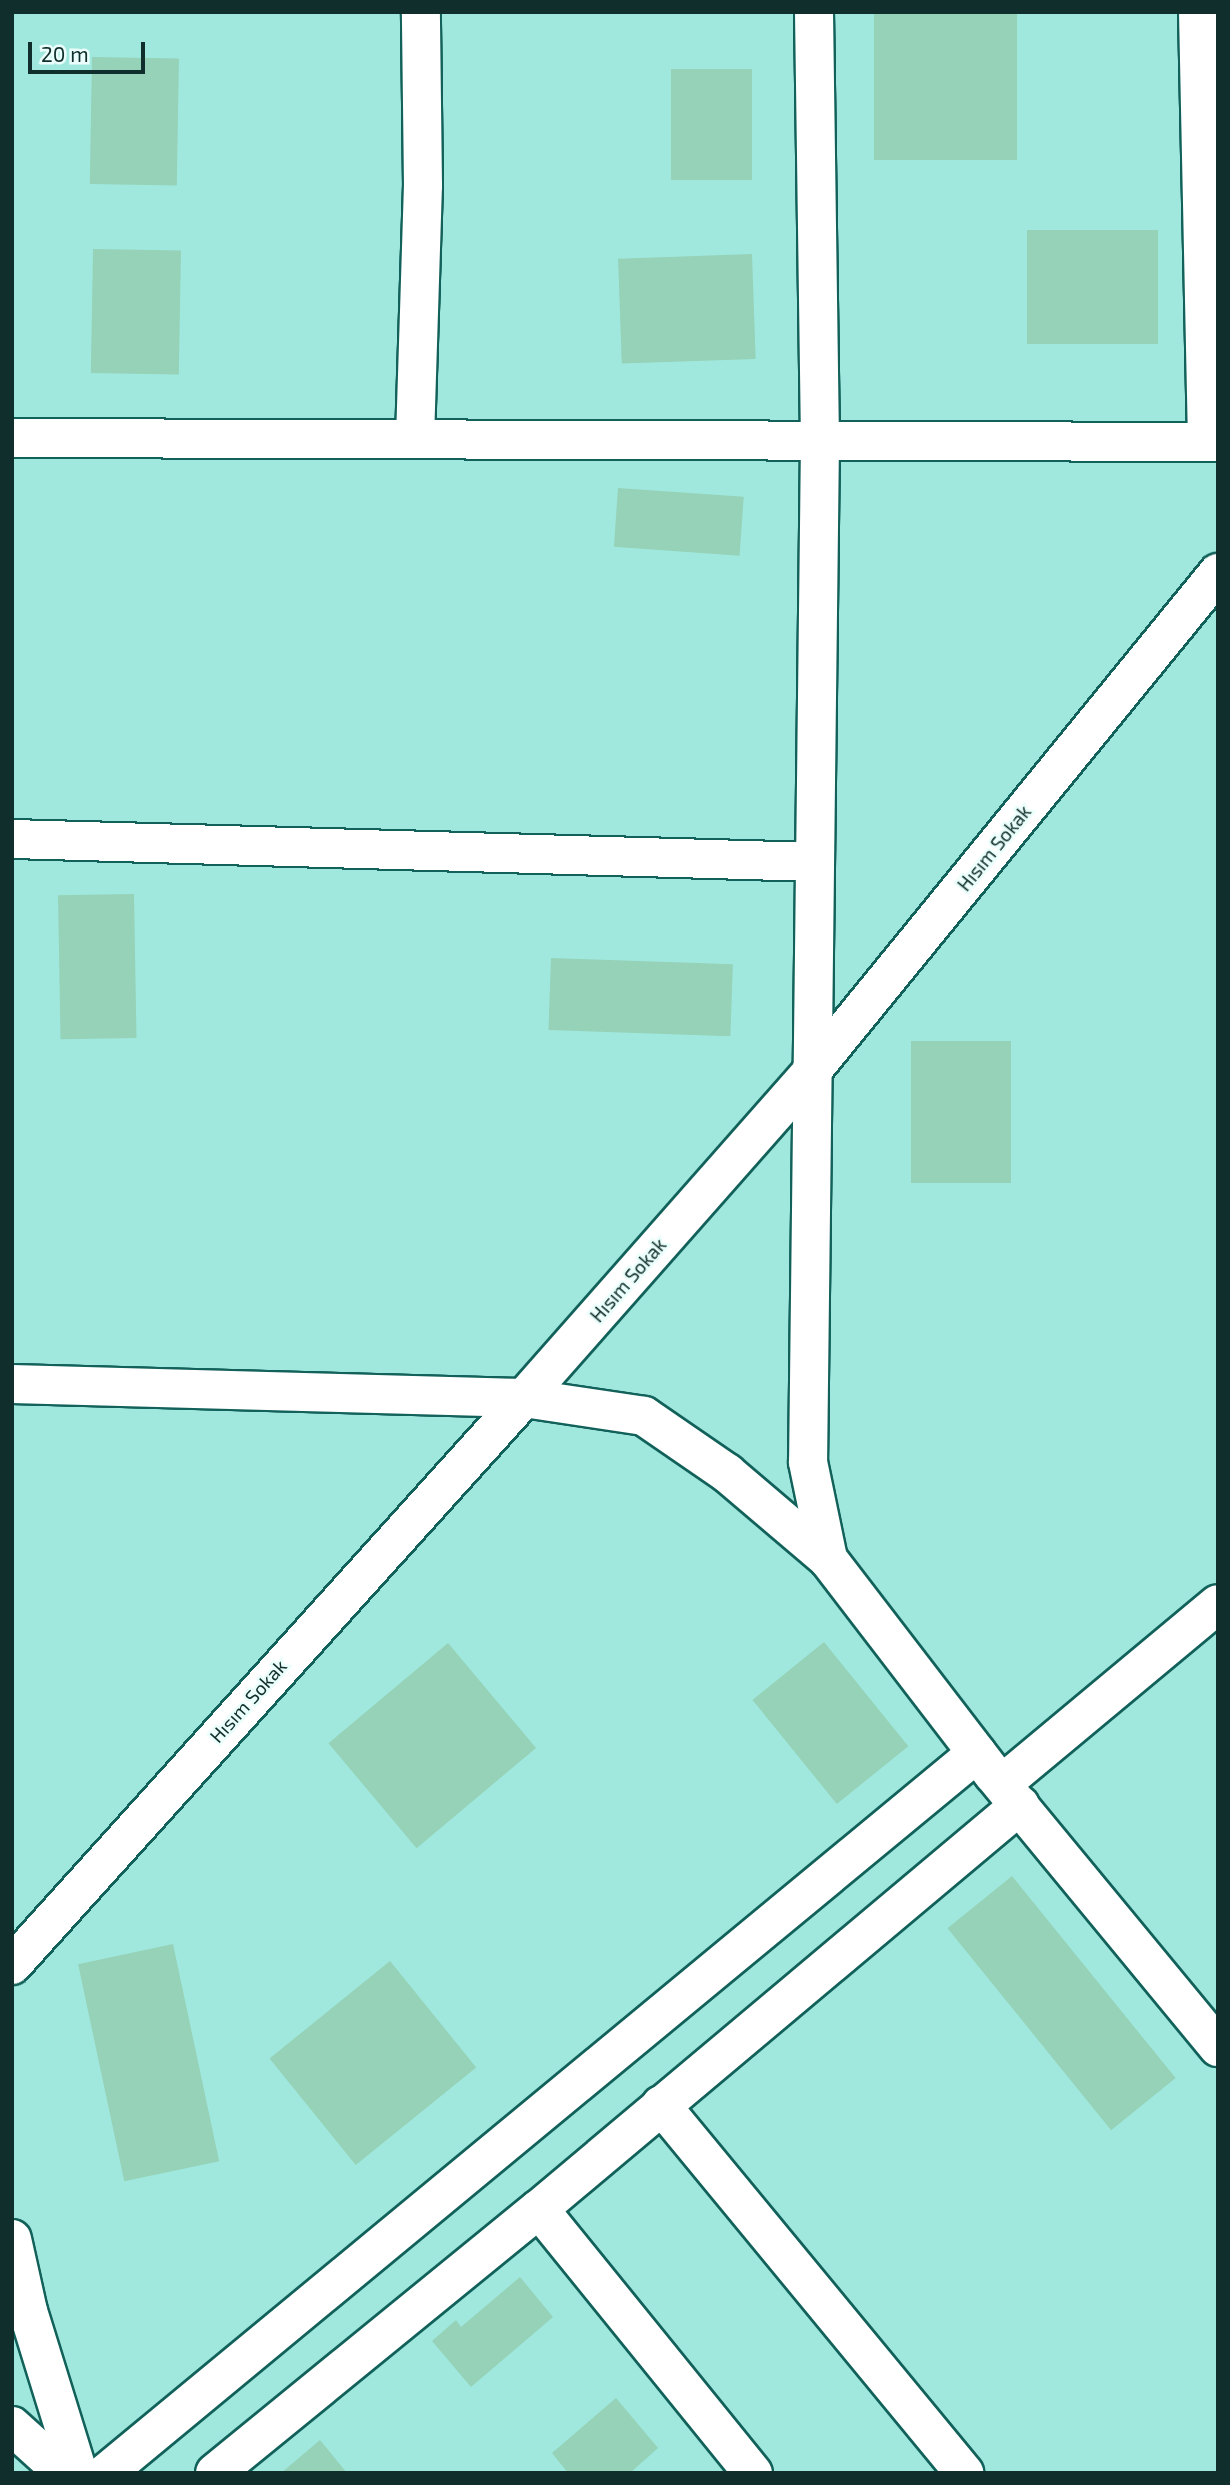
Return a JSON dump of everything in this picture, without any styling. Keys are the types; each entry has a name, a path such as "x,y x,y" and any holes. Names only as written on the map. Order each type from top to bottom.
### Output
{"street":[{"path":"415,439 423,186 421,12"},
{"path":"814,12 820,441 808,1462 828,1559"},
{"path":"12,438 1212,442 1198,12"},
{"name":"Hısım Sokak","path":"12,1965 524,1398 811,1072 1218,573"},
{"path":"12,839 814,862"},
{"path":"12,1384 524,1398 643,1416 727,1473 828,1559 977,1753 1218,2047"},
{"path":"215,2473 539,2209 662,2105 1011,1794 1218,1604"},
{"path":"106,2473 977,1753"},
{"path":"662,2105 964,2473"},
{"path":"539,2209 752,2473"},
{"path":"12,2239 28,2311 78,2473"},
{"path":"12,2426 64,2473"}],"building":[{"path":"874,12 1017,12 1017,160 874,160"},
{"path":"92,57 179,59 177,185 90,184"},
{"path":"671,69 752,69 752,180 671,180"},
{"path":"1027,230 1158,230 1158,344 1027,344"},
{"path":"93,249 181,251 179,375 91,373"},
{"path":"752,254 756,359 622,364 618,259"},
{"path":"618,488 744,497 740,556 614,547"},
{"path":"134,894 137,1038 61,1039 58,895"},
{"path":"551,958 733,964 730,1036 548,1030"},
{"path":"911,1041 1011,1041 1011,1183 911,1183"},
{"path":"824,1642 908,1746 837,1804 753,1700"},
{"path":"448,1643 536,1748 417,1848 328,1743"},
{"path":"1012,1876 1176,2078 1111,2130 947,1928"},
{"path":"173,1944 219,2161 124,2181 78,1964"},
{"path":"390,1961 476,2067 356,2165 270,2059"},
{"path":"520,2277 553,2317 471,2387 432,2341 456,2320 461,2327"},
{"path":"616,2398 658,2448 630,2473 568,2473 552,2453"},
{"path":"320,2440 347,2473 281,2473"}]}
